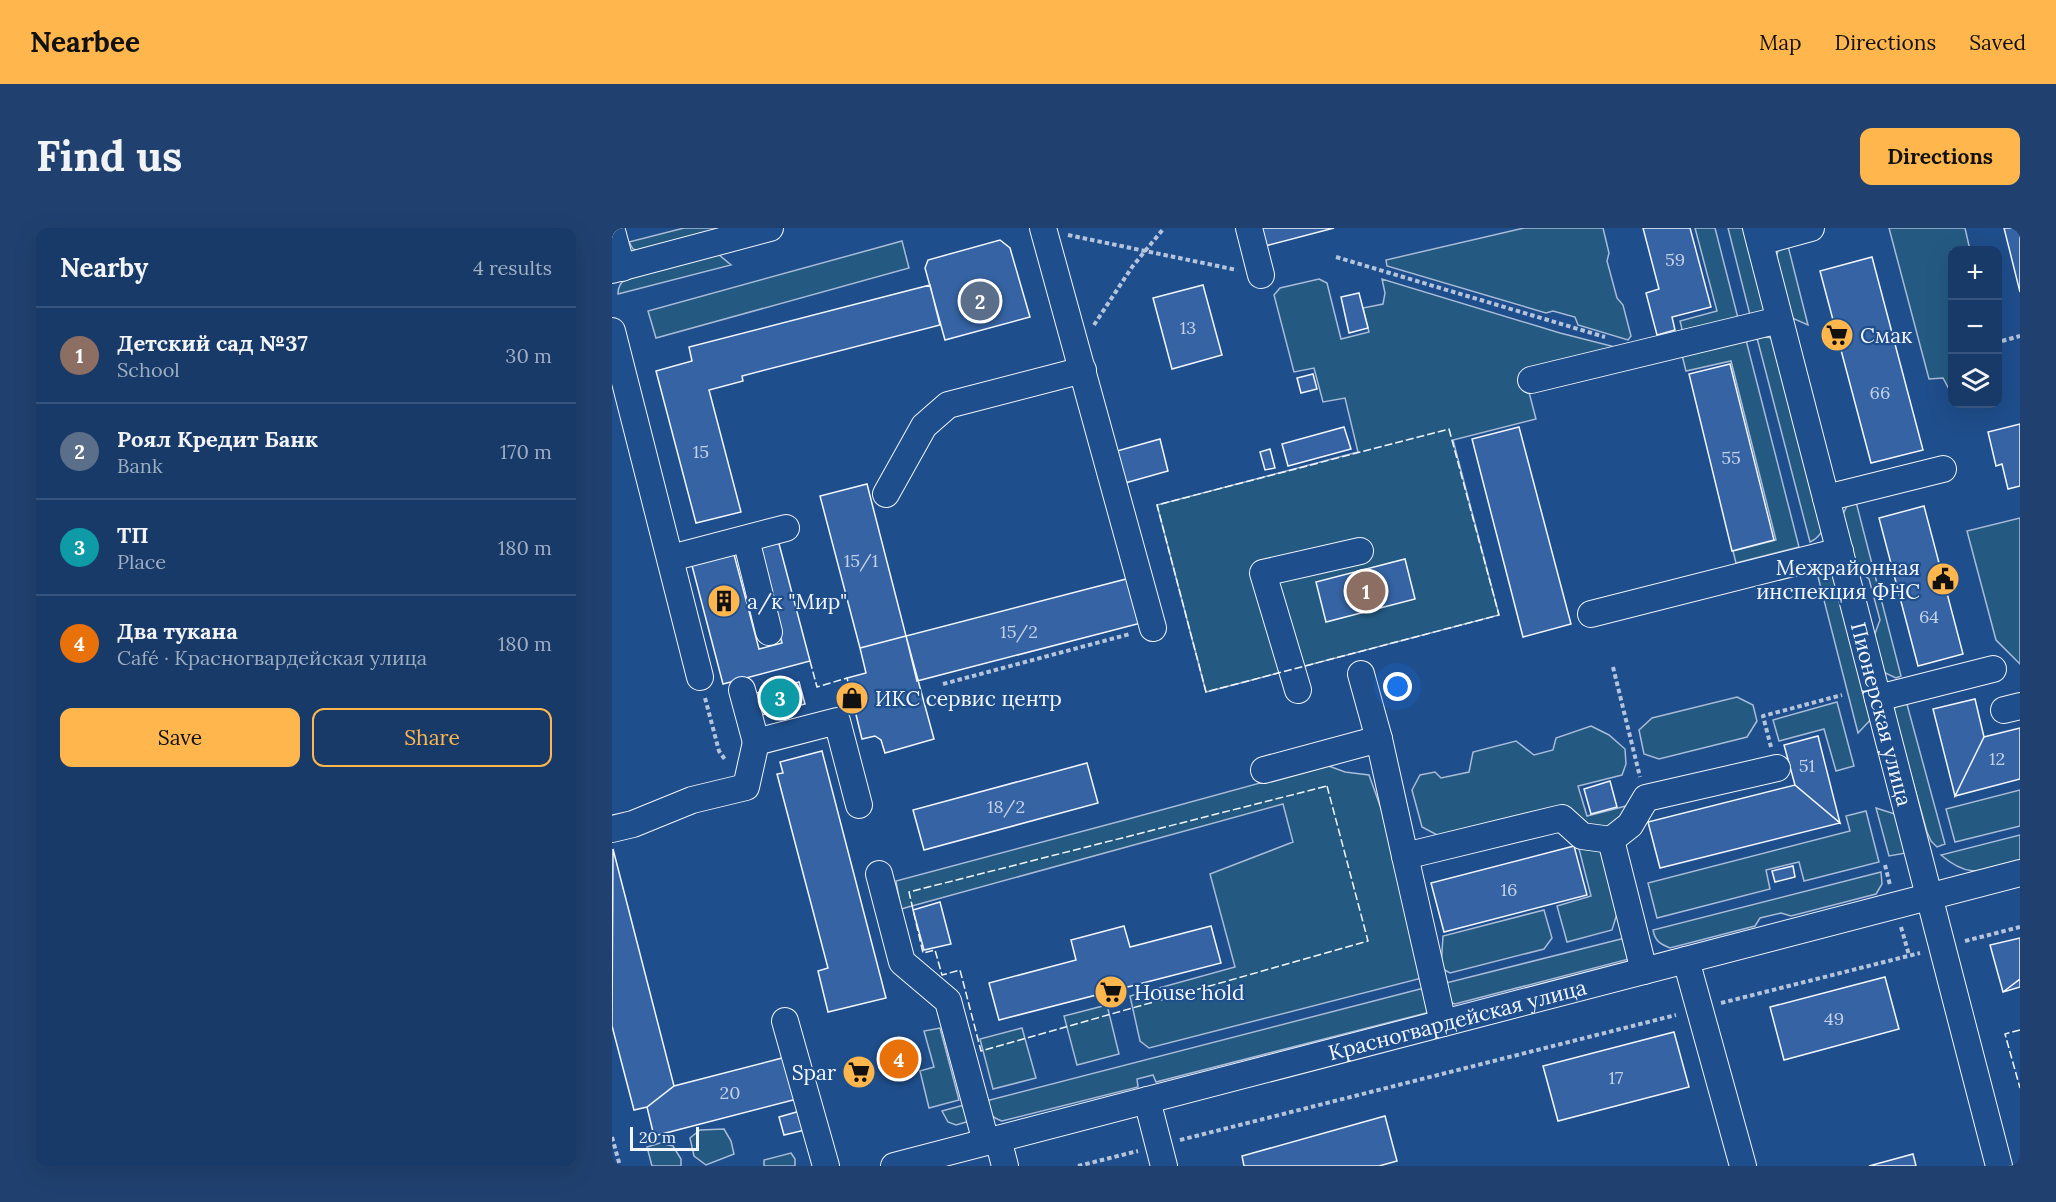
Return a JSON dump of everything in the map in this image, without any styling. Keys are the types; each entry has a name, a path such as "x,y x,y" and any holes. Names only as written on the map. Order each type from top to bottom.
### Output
{"street":[{"path":"612,231 617,269 770,228"},
{"path":"1249,228 1261,275"},
{"path":"1758,235 1811,228"},
{"path":"1043,229 1153,628"},
{"name":"Пионерская улица","path":"1758,235 1999,1166"},
{"path":"1531,380 1779,320"},
{"path":"612,331 700,677"},
{"path":"886,494 924,426 948,405 1080,361"},
{"path":"1826,498 1943,469"},
{"path":"671,558 786,528"},
{"path":"746,539 769,632"},
{"path":"1298,690 1263,573 1360,551"},
{"path":"1591,614 1840,551"},
{"path":"1878,698 1993,669"},
{"path":"1361,674 1379,739 1443,1023"},
{"path":"612,829 633,824 692,800 746,787 756,742 742,690"},
{"path":"756,742 837,721 858,805"},
{"path":"1264,770 1379,739"},
{"path":"1405,856 1562,818 1582,836 1611,840 1630,825 1646,798 1777,768"},
{"path":"1611,840 1644,971"},
{"name":"Красногвардейская улица","path":"894,1166 2020,873"},
{"path":"879,874 902,962 948,1001 992,1141 1005,1166"},
{"path":"1686,960 1743,1166"},
{"path":"785,1021 825,1166"},
{"path":"1147,1100 1161,1156"}],"path":[{"path":"1080,361 1144,251 1164,228"},
{"path":"1043,229 1261,275"},
{"path":"1336,257 1616,340"},
{"path":"2002,341 2020,336"},
{"path":"943,684 1153,628"},
{"path":"1613,667 1646,798"},
{"path":"700,677 719,751 746,787"},
{"path":"1777,768 1763,716 1842,695"},
{"path":"1078,1166 1161,1156 1700,1009 2020,927"},
{"path":"612,1137 620,1166"}],"shaded area":[{"path":"684,228 739,228 642,252 633,249 629,242"},
{"path":"1524,228 1603,228 1609,253 1607,261 1617,298 1623,305 1631,336 1628,340 1578,325 1575,317 1553,311 1546,313 1387,266 1386,260"},
{"path":"1695,228 1715,228 1739,322 1684,337 1680,321 1717,311"},
{"path":"1728,228 1749,228 1766,311 1751,319"},
{"path":"1889,228 1965,228 1969,246 1948,246 1948,387 1943,378 1929,379"},
{"path":"902,241 909,268 656,338 648,311"},
{"path":"1788,246 1808,325 1792,318 1776,258 1778,251"},
{"path":"718,254 731,265 618,294 620,284 628,277"},
{"path":"1319,279 1327,283 1341,339 1369,332 1363,308 1383,304 1385,293 1382,279 1560,333 1623,349 1525,377 1536,419 1453,440 1499,615 1206,692 1157,505 1358,452 1345,398 1323,402 1314,368 1294,372 1274,295 1280,288"},
{"path":"1757,338 1773,338 1825,523 1820,534 1810,542"},
{"path":"1746,340 1799,547 1736,563 1733,551 1776,540 1731,361 1686,371 1682,355"},
{"path":"1856,502 1901,676 1896,678 1881,671 1873,639 1880,620 1869,579 1856,569 1842,516 1848,504"},
{"path":"2020,518 2020,664 1996,640 1967,531"},
{"path":"1816,569 1836,570 1874,716 1858,733"},
{"path":"1737,697 1753,705 1757,721 1747,737 1659,759 1644,754 1639,730 1652,718"},
{"path":"1905,697 1945,844 1937,847 1927,832 1894,714 1895,703"},
{"path":"1837,702 1854,766 1836,771 1824,729 1779,741 1773,720"},
{"path":"1591,726 1609,735 1625,749 1626,764 1622,775 1578,786 1587,816 1626,806 1629,816 1611,830 1439,836 1422,827 1412,790 1420,775 1435,772 1441,778 1469,772 1473,752 1516,741 1534,755 1553,750 1556,738"},
{"path":"1326,765 1345,772 1369,775 1397,853 1422,978 1149,1048 1140,1041 1130,996 1235,967 1210,874 1293,842 1283,804 901,909 896,881"},
{"path":"2020,790 2020,826 1955,842 1946,809"},
{"path":"1876,808 1901,816 1906,853 1889,856"},
{"path":"1866,811 1879,862 1804,881 1799,862 1766,870 1770,889 1657,918 1648,883 1850,831 1846,816"},
{"path":"2020,835 2020,861 1997,867 1979,871 1970,870 1961,868 1941,855"},
{"path":"1578,845 1605,845 1620,904 1612,930 1567,942 1557,906 1591,896"},
{"path":"1881,872 1882,884 1876,894 1791,916 1781,913 1760,918 1755,926 1670,948 1658,942 1654,934 1653,930"},
{"path":"1544,910 1552,938 1544,949 1450,973 1441,968 1443,936"},
{"path":"1629,937 1629,959 1455,1004 1446,1001 1442,984"},
{"path":"1428,987 1432,1007 1426,1013 1156,1082 1153,1075 1137,1079 1138,1087 1002,1121 990,1114 982,1102"},
{"path":"1107,1005 1119,1054 1077,1065 1064,1016"},
{"path":"940,1028 959,1100 929,1108 920,1071 934,1067 924,1031"},
{"path":"1022,1028 1036,1078 993,1089 980,1039"},
{"path":"968,1104 971,1113 966,1122 956,1125 948,1122 942,1111"},
{"path":"724,1129 731,1141 734,1154 706,1165 694,1156 690,1138 700,1130"},
{"path":"660,1143 673,1146 681,1159 681,1166 652,1166 647,1147"},
{"path":"791,1153 795,1159 795,1166 764,1166 764,1160"}],"building":[{"path":"1261,228 1334,228 1265,246"},
{"path":"1643,228 1690,228 1711,307 1672,317 1675,330 1657,335 1646,293 1659,289"},
{"path":"2004,228 2020,228 2020,292"},
{"path":"1000,240 1010,248 1030,317 945,340 925,268 928,260"},
{"path":"1872,257 1923,450 1871,463 1820,271"},
{"path":"930,285 940,325 742,376 743,381 709,390 741,512 696,523 656,371 692,361 689,347"},
{"path":"1203,285 1222,355 1172,369 1153,298"},
{"path":"1359,293 1368,328 1349,333 1341,297"},
{"path":"1730,364 1774,540 1732,551 1689,374"},
{"path":"1313,374 1317,389 1301,393 1297,378"},
{"path":"2020,424 2020,486 2008,489 2002,464 1996,466 1988,432"},
{"path":"1344,427 1351,449 1288,466 1282,444"},
{"path":"1519,427 1571,624 1523,637 1472,439"},
{"path":"1160,439 1168,471 1125,483 1117,451"},
{"path":"1270,449 1275,468 1265,470 1260,452"},
{"path":"867,484 906,636 860,648 820,496"},
{"path":"1924,506 1963,654 1918,666 1879,518"},
{"name":"а/к \"Мир\"","path":"778,540 810,661 723,684 690,558 732,547 759,649 782,643 757,546"},
{"path":"1405,559 1415,599 1326,622 1316,582"},
{"path":"1130,578 1141,623 917,681 906,636"},
{"path":"906,636 934,739 885,753 881,740 875,736 862,739 847,678 866,673 860,648"},
{"path":"799,682 805,704 762,715 756,693"},
{"path":"1975,699 1984,737 1955,796 1933,709"},
{"path":"2020,728 2020,779 1955,796 1984,737"},
{"path":"1818,736 1840,823 1795,785 1784,745"},
{"path":"822,751 886,998 828,1012 818,971 828,968 777,774 783,773 780,762"},
{"path":"1087,763 1098,803 924,850 913,810"},
{"path":"1610,781 1617,807 1591,814 1584,789"},
{"path":"1795,785 1840,823 1660,868 1648,822"},
{"path":"1574,846 1587,895 1444,932 1431,883"},
{"path":"613,849 674,1086 647,1107 634,1110 612,1026"},
{"path":"1793,866 1795,877 1775,882 1772,871"},
{"path":"940,902 951,944 924,950 913,910"},
{"path":"1124,926 1130,947 1211,926 1221,963 999,1020 989,983 1076,960 1071,940"},
{"path":"2020,938 2020,979 2003,992 1990,945"},
{"path":"1885,977 1899,1029 1784,1060 1770,1007"},
{"path":"2020,979 2020,987 2003,992"},
{"path":"1674,1032 1689,1087 1558,1121 1543,1066"},
{"path":"786,1057 797,1099 654,1136 647,1107 674,1086"},
{"path":"800,1111 805,1130 784,1135 779,1117"},
{"path":"1385,1116 1397,1161 1379,1166 1244,1166 1242,1156"},
{"path":"1913,1154 1916,1166 1869,1166"}],"fence":[{"path":"1449,429 1499,615 1206,692 1157,505 1449,429"},
{"path":"810,661 817,687 847,678"},
{"path":"1327,786 1368,941 981,1051 960,970 942,975 935,950 923,953 909,892 1327,786"},
{"path":"2020,1030 2005,1034 2020,1088"}],"place":[{"name":"Роял Кредит Банк","path":"980,301"},
{"name":"Смак","path":"1837,335"},
{"name":"Межрайонная инспекция ФНС","path":"1943,579"},
{"name":"Детский сад №37","path":"1366,591"},
{"name":"а/к \"Мир\"","path":"724,601"},
{"name":"ТП","path":"780,698"},
{"name":"ИКС сервис центр","path":"852,698"},
{"name":"House hold","path":"1111,992"},
{"name":"Два тукана","path":"899,1059"},
{"name":"Spar","path":"859,1072"}]}
